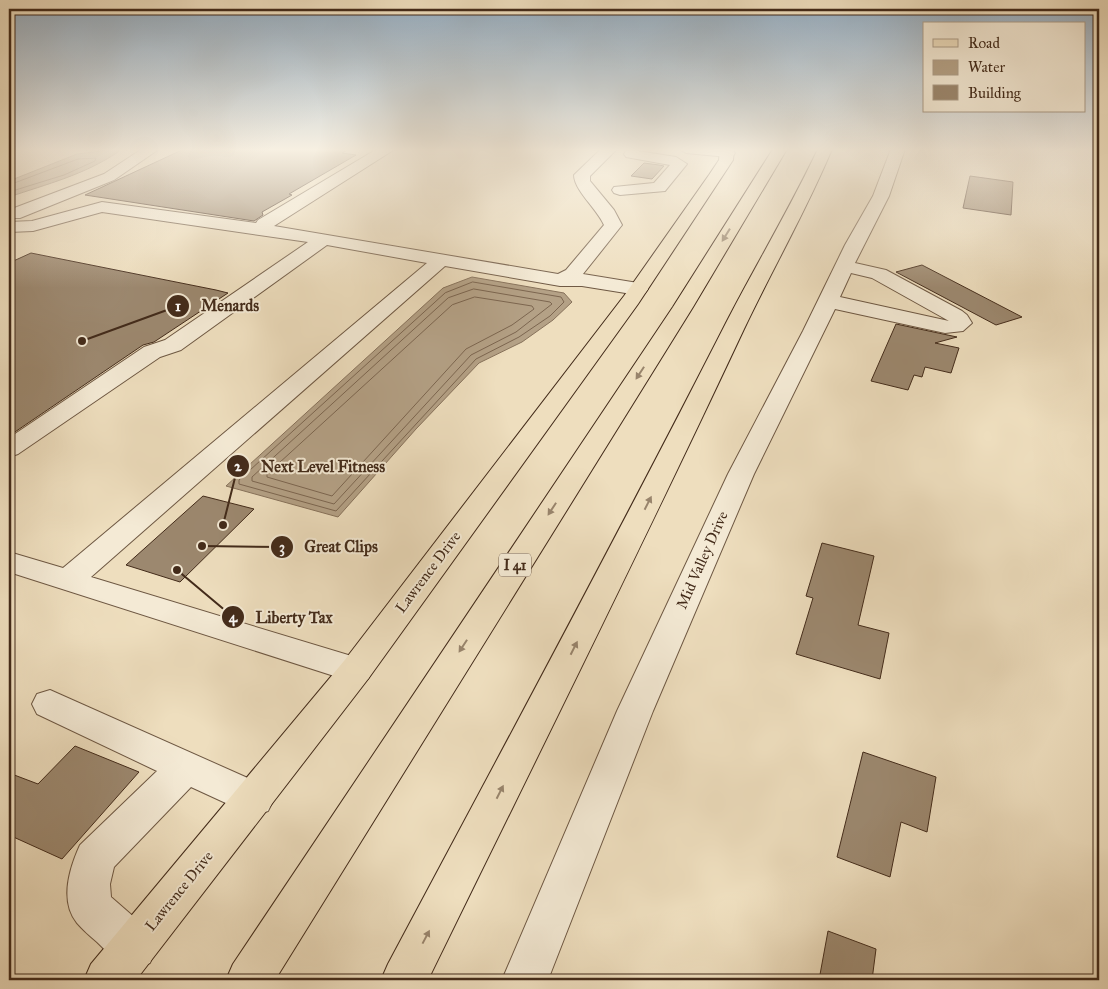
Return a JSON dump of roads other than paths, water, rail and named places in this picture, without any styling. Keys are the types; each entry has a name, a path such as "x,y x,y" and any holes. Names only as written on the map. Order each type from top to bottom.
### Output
{"main road":[{"name":"Lawrence Drive","path":"107,980 356,670 634,294 703,195"},
{"name":"I 41","path":"249,980 683,307 752,195"},
{"path":"404,980 679,441 739,318 804,195"}],"street":[{"path":"9,217 64,195"},
{"path":"263,230 264,224 312,195"},
{"path":"560,280 573,274 613,225 608,214 593,195"},
{"name":"Mid Valley Drive","path":"525,980 636,711 737,483 881,195"},
{"path":"9,227 33,226 102,207 263,230 560,280 571,287 634,294"},
{"path":"9,449 152,352 173,345 323,240"},
{"path":"68,580 441,260"},
{"path":"828,301 945,327 956,328 961,323 960,319 955,315 879,274 845,266"},
{"path":"9,562 356,670"},
{"path":"50,704 254,799"},
{"path":"134,947 91,907 89,884 95,858 186,767"}],"water":[{"path":"472,277 564,293 572,302 553,320 522,342 479,363 416,429 338,517 226,486 443,288"}],"place":[{"name":"Menards","path":"82,341"},
{"name":"Next Level Fitness","path":"223,525"},
{"name":"Great Clips","path":"202,546"},
{"name":"Liberty Tax","path":"177,570"}]}
